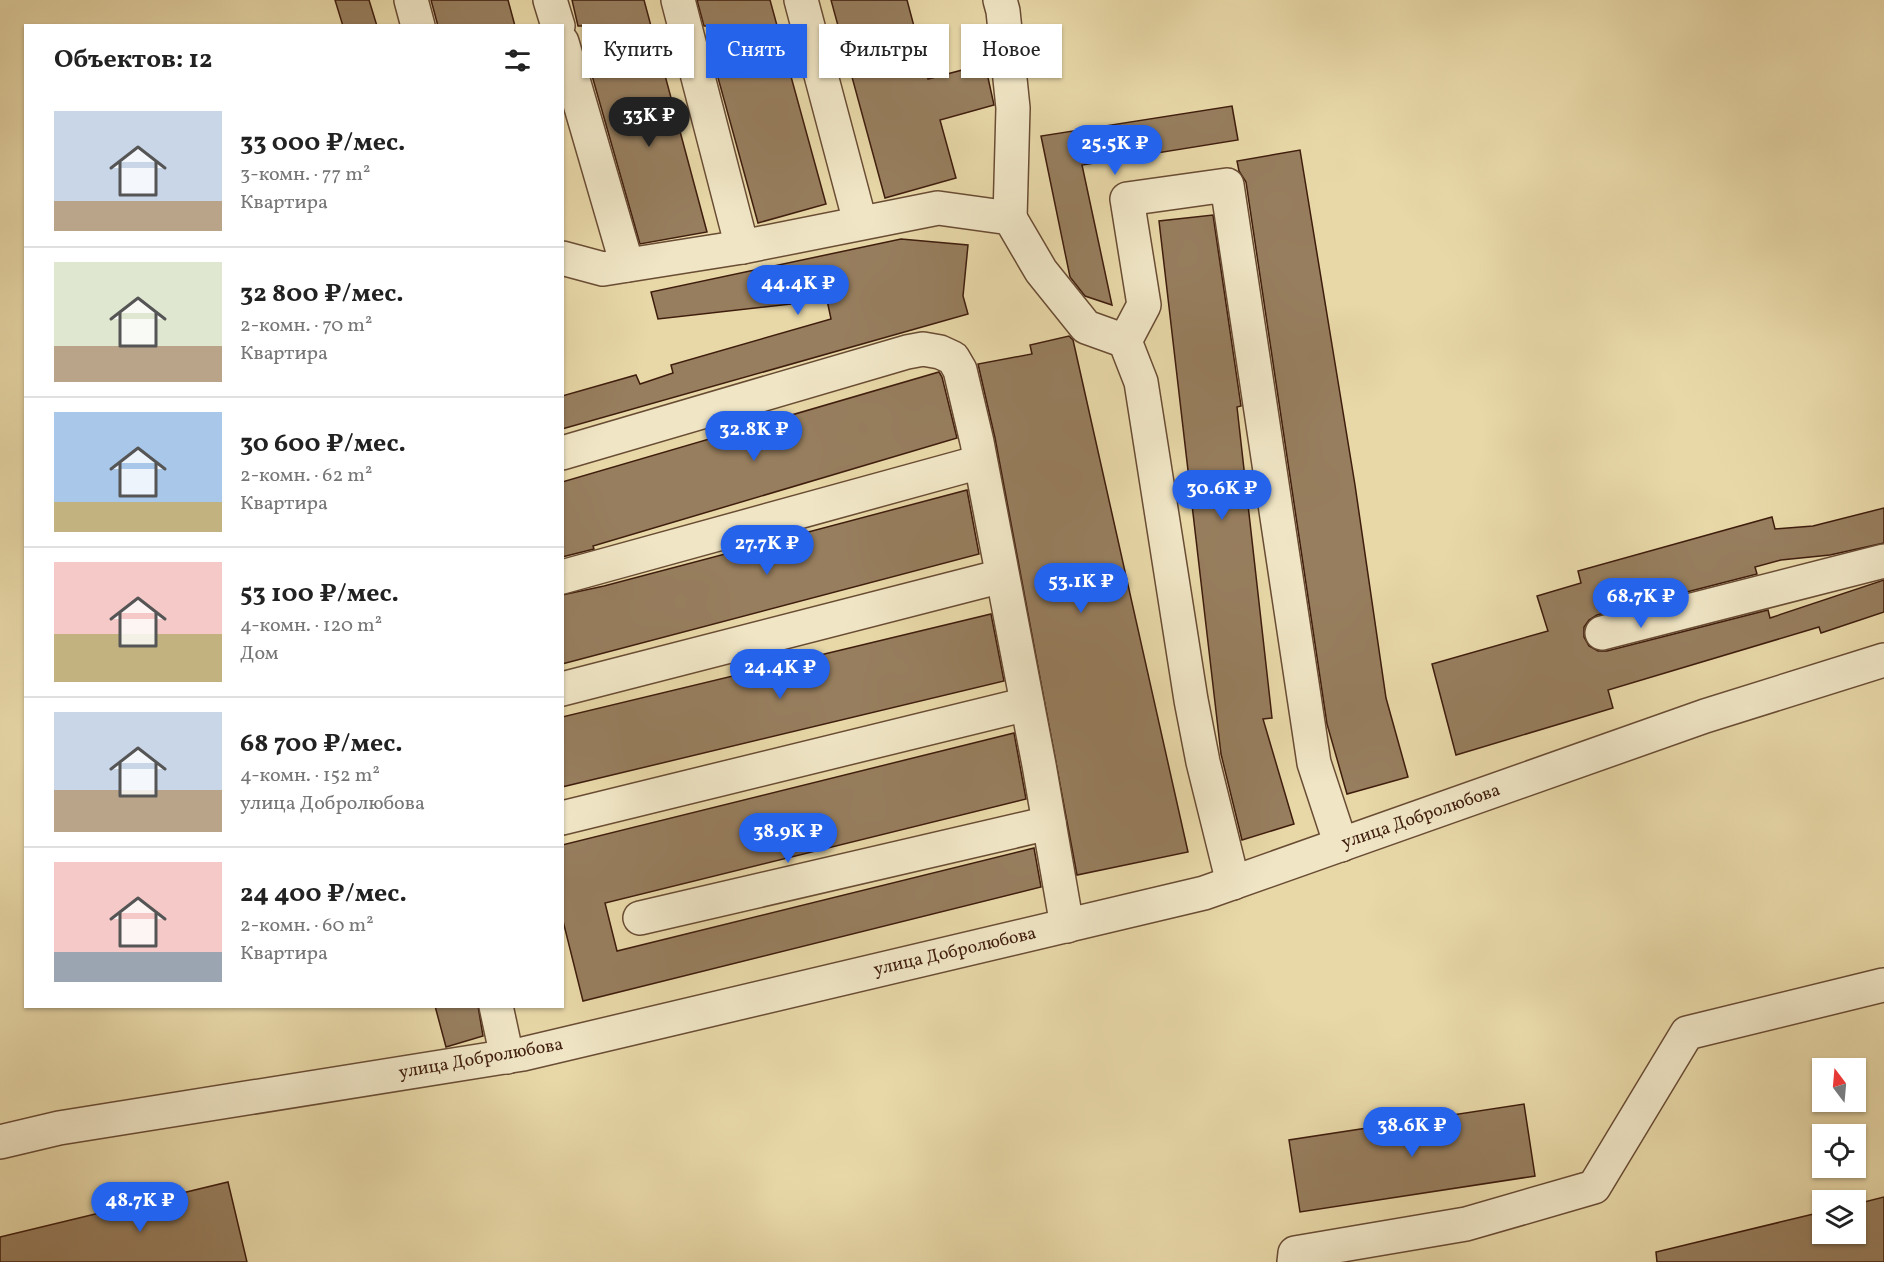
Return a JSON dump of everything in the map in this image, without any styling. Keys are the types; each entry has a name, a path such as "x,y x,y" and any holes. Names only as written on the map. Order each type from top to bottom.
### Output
{"street":[{"path":"411,0 417,24"},
{"path":"550,0 557,24"},
{"path":"678,0 742,247"},
{"path":"801,0 860,222"},
{"path":"1000,0 1013,108 1010,218 1041,271 1086,327 1125,341"},
{"path":"564,49 627,265"},
{"path":"1233,883 1203,762 1191,700 1141,382 1125,341 1144,304 1127,200 1227,185 1314,763 1341,845"},
{"path":"564,259 603,269 742,247 938,208 1010,218"},
{"path":"564,452 923,349 940,352 953,358 960,370 980,462 1067,926"},
{"path":"564,576 980,462"},
{"path":"1602,633 1884,561"},
{"path":"564,688 1002,576"},
{"name":"улица Добролюбова","path":"0,1142 59,1128 507,1057 1204,893 1705,716 1884,660"},
{"path":"564,818 1027,704"},
{"path":"640,918 1049,822"},
{"path":"1294,1262 1296,1253 1466,1224 1594,1187 1687,1033 1883,985"},
{"path":"496,1008 507,1057"}],"building":[{"path":"335,0 369,0 376,24 342,24"},
{"path":"431,0 508,0 514,24 437,24"},
{"path":"572,0 644,0 650,24 582,24 578,26"},
{"path":"697,0 770,0 777,24 706,24 704,26"},
{"path":"831,0 907,0 913,24 838,24"},
{"path":"961,70 961,78 988,78 994,105 940,120 956,178 885,198 852,78 949,78 949,73"},
{"path":"593,78 666,78 707,232 640,244"},
{"path":"718,78 791,78 826,204 758,223"},
{"path":"1232,106 1238,140 1082,165 1112,305 1085,296 1070,277 1041,136"},
{"path":"1300,150 1355,485 1386,698 1408,777 1347,794 1327,724 1246,182 1239,171 1237,161"},
{"path":"1213,215 1241,406 1237,407 1272,718 1263,719 1294,824 1242,840 1221,754 1159,221"},
{"path":"901,239 968,245 963,296 968,314 564,428 564,395 636,375 640,384 673,373 671,365 831,319 827,300 658,319 651,292"},
{"path":"1069,336 1073,340 1188,852 1077,875 995,438 978,364 1032,354 1030,345"},
{"path":"939,372 957,438 564,556 564,481"},
{"path":"967,490 979,554 564,663 564,595"},
{"path":"1884,508 1884,543 1830,555 1781,560 1755,567 1757,574 1597,615 1584,627 1584,637 1589,646 1598,651 1607,651 1768,610 1770,618 1884,580 1884,612 1821,633 1819,627 1608,690 1613,708 1456,755 1432,664 1548,631 1537,596 1581,583 1578,571 1772,517 1775,529 1813,526"},
{"path":"991,614 1004,681 564,787 564,717"},
{"path":"1014,733 1026,799 605,903 617,951 1034,848 1041,887 583,1001 564,925 564,845"},
{"path":"436,1008 478,1008 483,1036 446,1047"},
{"path":"1524,1104 1535,1176 1300,1212 1289,1140"},
{"path":"228,1182 247,1262 0,1262 0,1237"},
{"path":"1884,1197 1884,1262 1657,1262 1656,1252 1812,1214 1812,1244 1866,1244 1866,1202"}]}
